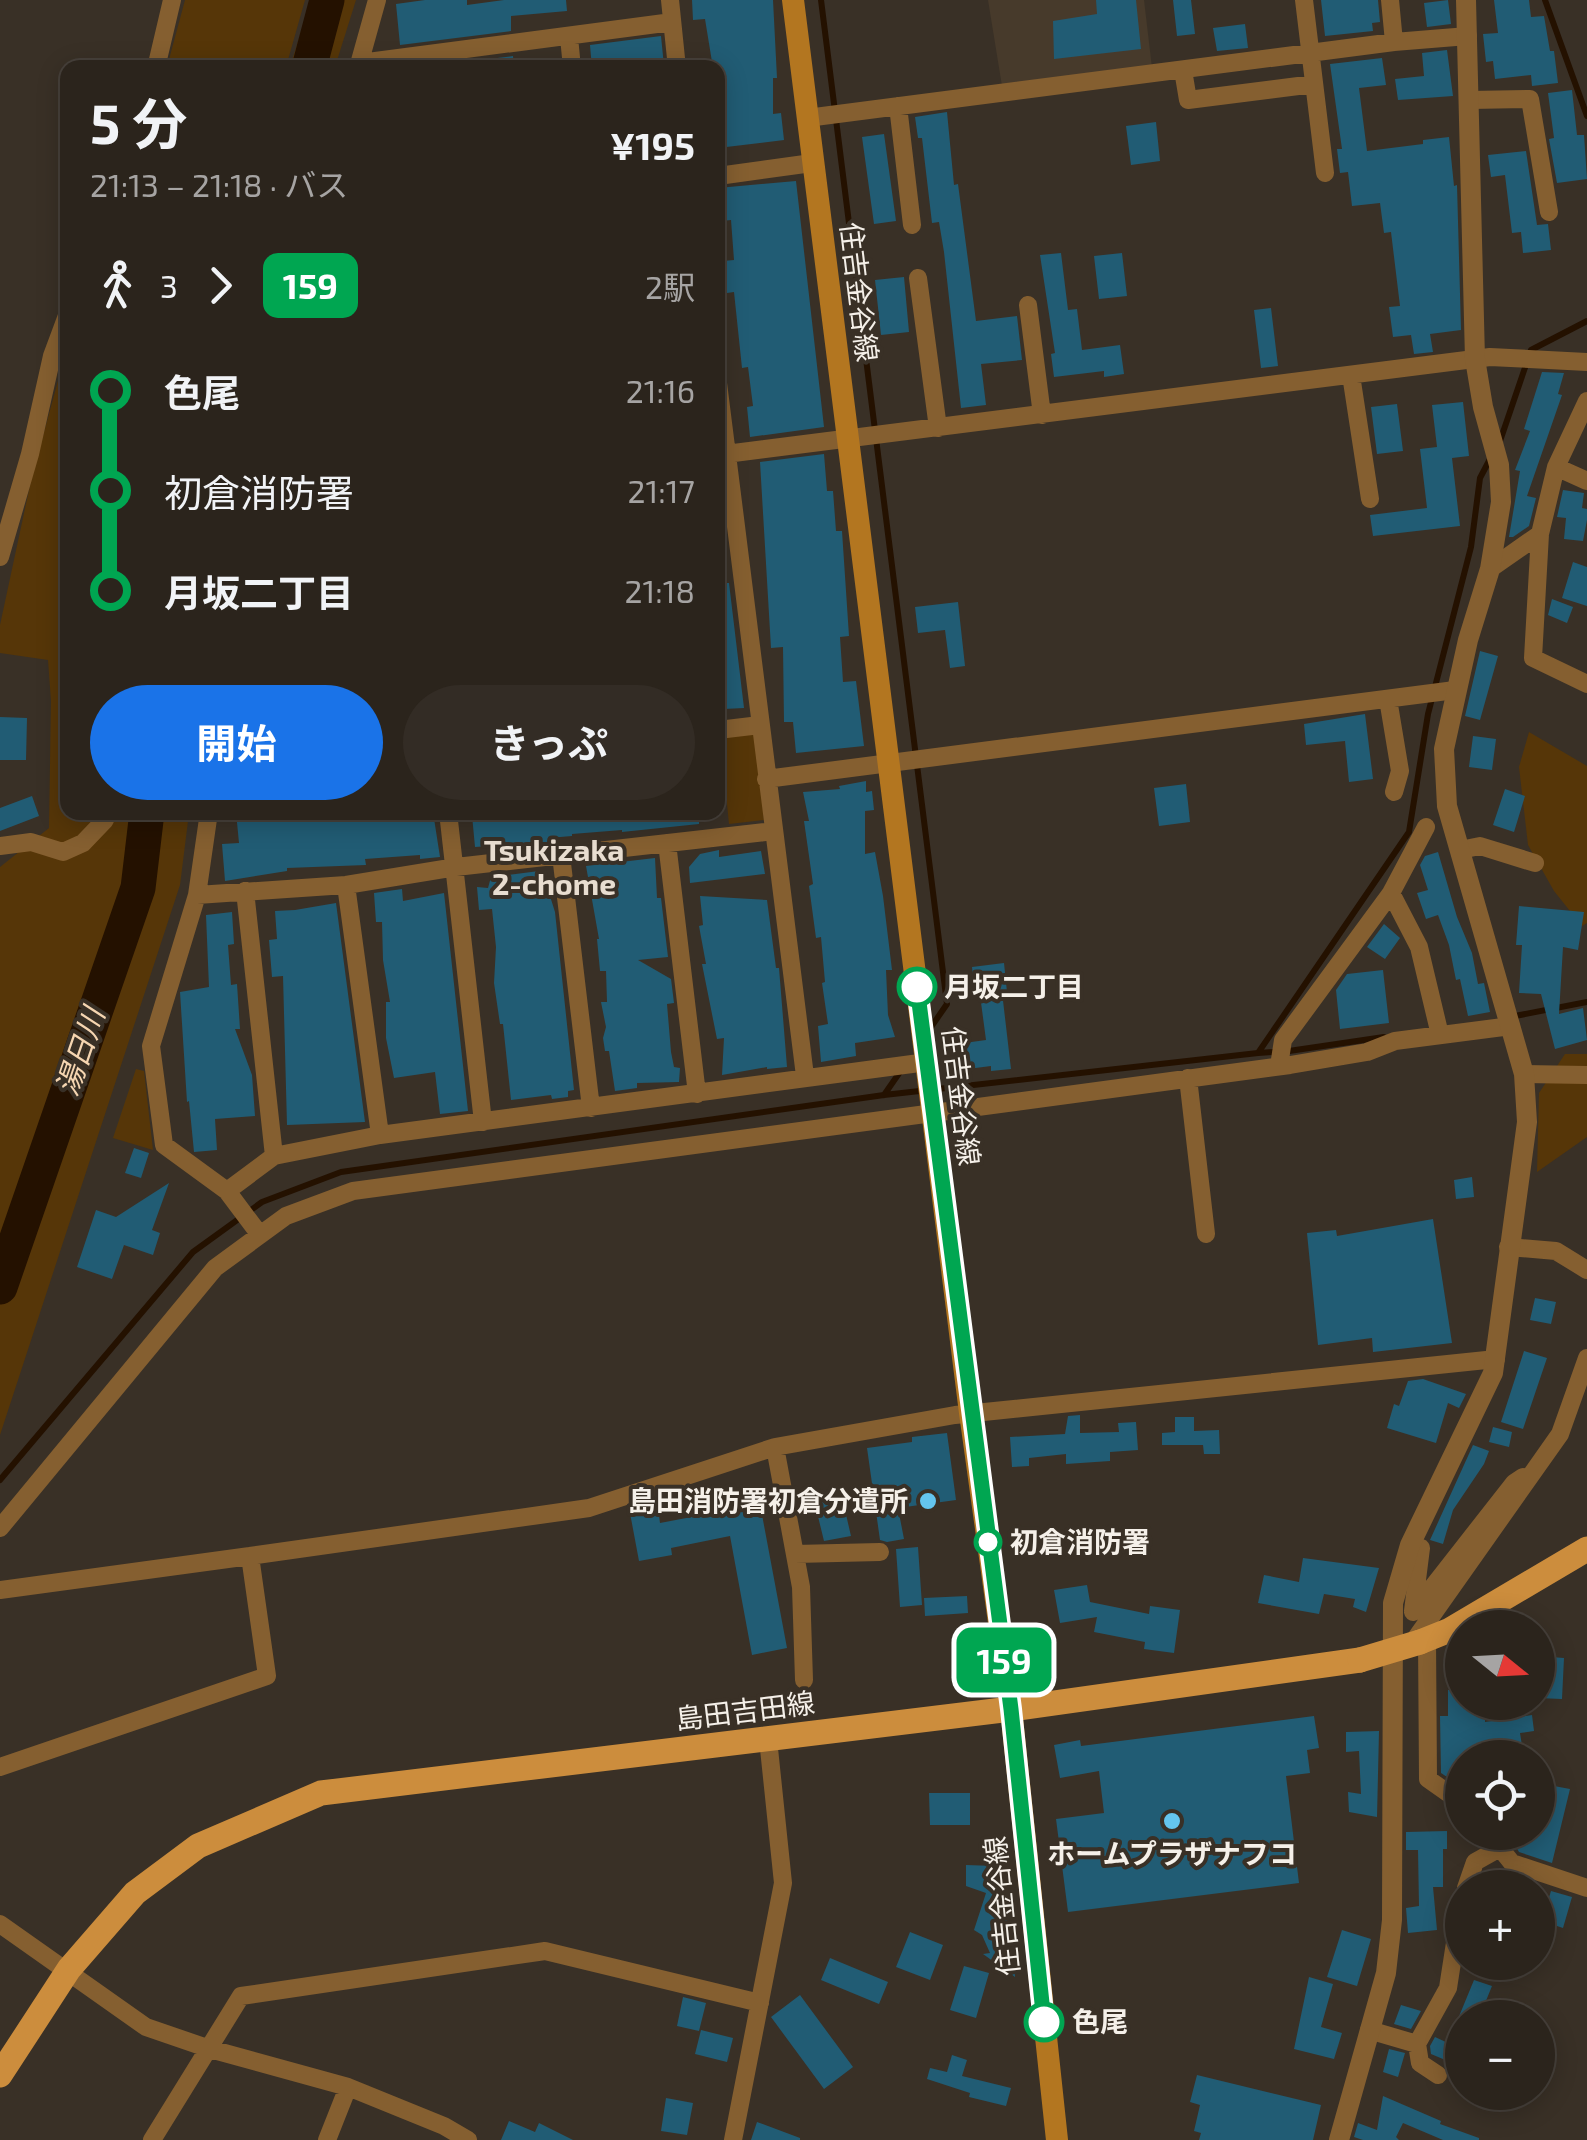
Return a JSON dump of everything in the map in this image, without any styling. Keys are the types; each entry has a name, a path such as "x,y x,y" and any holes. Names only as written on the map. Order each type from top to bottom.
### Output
{"main road":[{"name":"住吉金谷線","path":"793,0 826,116 812,163 856,438 896,763 922,1022 918,1066 933,1109 1011,1709 1056,2140"},
{"name":"島田吉田線","path":"0,2075 69,1970 135,1893 198,1846 322,1793 1011,1709 1360,1660 1450,1630 1587,1549"}],"street":[{"path":"158,60 172,0"},
{"path":"360,60 377,0"},
{"path":"670,0 676,60"},
{"path":"1304,0 1324,173"},
{"path":"1390,0 1394,42"},
{"path":"1339,2140 1386,1973 1392,1920 1393,1603 1410,1545 1493,1373 1527,1122 1524,1074 1447,806 1444,749 1451,690 1490,569 1501,502 1499,465 1482,407 1475,359 1466,0"},
{"path":"461,59 569,37 672,22"},
{"path":"826,116 1394,42 1468,36"},
{"path":"569,37 571,60"},
{"path":"1183,70 1188,100 1314,84"},
{"path":"1470,100 1530,100 1550,212"},
{"path":"898,106 912,225"},
{"path":"725,175 812,163"},
{"path":"918,278 938,428"},
{"path":"1028,305 1042,415"},
{"path":"0,557 60,334"},
{"path":"725,455 1475,359 1587,362"},
{"path":"1351,375 1370,499"},
{"path":"1587,401 1556,467 1540,534 1533,658 1587,684"},
{"path":"1556,467 1587,481"},
{"path":"725,476 805,1076"},
{"path":"1490,569 1540,534"},
{"path":"766,778 1451,690"},
{"path":"1388,699 1400,771 1394,792"},
{"path":"725,729 760,724"},
{"path":"0,846 31,842 64,852 83,843 105,820"},
{"path":"208,820 197,895 150,1046 164,1145 228,1191 260,1235"},
{"path":"449,820 483,1122"},
{"path":"1279,1065 1282,1040 1390,893 1426,827"},
{"path":"197,895 346,884 774,830"},
{"path":"667,843 697,1094"},
{"path":"1460,850 1480,846 1535,863"},
{"path":"562,855 592,1108"},
{"path":"346,884 380,1135"},
{"path":"246,892 274,1156"},
{"path":"1390,893 1419,947 1439,1029"},
{"path":"0,1528 215,1268 286,1216 353,1191 1367,1052 1439,1029 1508,1019"},
{"path":"228,1191 274,1156 380,1135 805,1076 918,1066"},
{"path":"1524,1074 1587,1075"},
{"path":"1188,1078 1206,1234"},
{"path":"1508,1247 1556,1251 1587,1270"},
{"path":"0,1590 589,1508 775,1447 970,1413 1496,1358"},
{"path":"1445,1791 1428,1779 1419,1642 1560,1434 1587,1358"},
{"path":"775,1447 801,1587 804,1680"},
{"path":"1410,1545 1421,1548 1413,1612 1514,1483 1540,1464"},
{"path":"795,1554 880,1552"},
{"path":"0,1767 267,1676 250,1556"},
{"path":"733,2140 783,1884 768,1739"},
{"path":"1473,1870 1488,1850"},
{"path":"1504,1850 1512,1862 1587,1888"},
{"path":"0,1924 146,2027 210,2049 348,2086 468,2140"},
{"path":"152,2140 241,1996 545,1951 760,2003"},
{"path":"1438,2075 1420,2063 1418,2044 1449,1980"},
{"path":"1369,2030 1418,2044"},
{"path":"327,2140 348,2086"}],"shaded area":[{"path":"185,0 305,0 288,60 169,60"},
{"path":"311,0 356,0 337,60 292,60"},
{"path":"988,0 1144,0 1152,68 1002,86"},
{"path":"60,374 60,820 188,820 180,885 0,1435 0,1252 7,1232 0,1244 0,867 49,828 48,660 0,653 0,625 32,476"},
{"path":"756,730 764,820 729,824 725,733"},
{"path":"1529,732 1587,766 1587,923 1582,926 1554,891 1528,845 1519,767"},
{"path":"1565,1054 1587,1054 1587,1137 1537,1172 1539,1093"},
{"path":"136,1069 144,1071 153,1150 113,1138"}],"building":[{"path":"467,0 467,5 504,0 566,0 567,11 511,16 511,31 400,45 396,4"},
{"path":"692,0 773,0 777,78 773,78 773,114 781,113 784,140 725,147 725,60 712,60 705,19 693,20"},
{"path":"1096,0 1136,0 1141,49 1054,59 1053,21 1097,14"},
{"path":"1173,0 1191,0 1195,34 1177,36"},
{"path":"1321,0 1378,0 1380,22 1372,23 1373,31 1325,36"},
{"path":"1448,0 1451,24 1427,27 1424,3"},
{"path":"1494,0 1529,0 1531,17 1544,16 1558,83 1532,86 1531,75 1495,79 1493,61 1486,62 1483,34 1498,33"},
{"path":"1245,24 1248,48 1217,51 1213,28"},
{"path":"661,36 663,60 591,60 590,45"},
{"path":"1447,50 1453,96 1398,100 1395,79 1424,76 1422,53"},
{"path":"1382,58 1386,85 1359,88 1367,151 1449,137 1454,186 1457,185 1461,330 1430,334 1433,352 1414,354 1411,335 1393,337 1389,307 1400,306 1391,232 1384,233 1380,203 1352,206 1348,172 1340,173 1337,149 1342,149 1330,64"},
{"path":"1572,90 1577,135 1584,135 1587,179 1557,183 1549,139 1554,138 1548,93"},
{"path":"947,112 954,185 958,184 976,321 1017,316 1022,360 981,364 986,405 961,408 944,252 939,222 932,223 922,138 918,138 915,117"},
{"path":"1156,122 1160,161 1131,165 1126,126"},
{"path":"884,134 896,221 874,224 862,137"},
{"path":"1526,151 1537,225 1548,224 1551,250 1523,253 1521,232 1512,233 1505,175 1491,177 1488,155"},
{"path":"796,181 824,427 750,437 747,407 753,406 748,367 742,368 734,292 727,293 725,277 725,261 734,260 731,220 725,221 725,187"},
{"path":"1061,253 1068,310 1077,309 1082,350 1120,345 1124,374 1104,377 1104,371 1054,377 1051,354 1055,353 1040,255"},
{"path":"1122,253 1127,296 1099,299 1094,256"},
{"path":"904,277 909,332 881,335 875,280"},
{"path":"1271,308 1278,366 1261,368 1254,310"},
{"path":"1542,372 1564,373 1558,394 1562,395 1527,496 1536,498 1529,526 1509,537 1520,471 1515,470 1530,431 1524,429"},
{"path":"1463,402 1469,456 1452,458 1460,526 1373,536 1370,515 1427,508 1420,449 1437,447 1432,405"},
{"path":"1397,404 1403,451 1377,454 1371,407"},
{"path":"824,454 827,491 833,491 836,531 842,531 849,636 840,637 843,682 856,681 864,746 796,753 793,722 784,722 783,647 771,648 760,462"},
{"path":"1563,490 1584,493 1582,508 1587,509 1587,520 1583,541 1564,539 1566,518 1557,517"},
{"path":"1573,562 1587,567 1587,606 1562,598"},
{"path":"725,583 729,583 744,708 725,709"},
{"path":"1552,599 1573,607 1567,623 1548,615"},
{"path":"958,602 965,666 950,668 945,630 918,633 915,607"},
{"path":"1480,651 1498,656 1480,720 1465,716"},
{"path":"1365,714 1373,779 1349,782 1345,741 1306,745 1304,724"},
{"path":"0,717 27,718 26,760 0,760"},
{"path":"1473,736 1496,739 1492,770 1469,767"},
{"path":"866,781 866,792 872,791 874,810 865,811 865,854 875,852 883,896 892,970 886,970 888,1015 895,1037 855,1043 856,1056 821,1062 818,1026 828,1024 821,937 816,938 809,886 813,884 804,821 809,821 803,792 840,789 839,786"},
{"path":"1186,784 1190,822 1159,826 1154,788"},
{"path":"1505,789 1525,796 1514,832 1493,825"},
{"path":"32,796 39,816 0,831 0,808"},
{"path":"237,820 434,820 440,857 365,859 366,865 287,868 225,881 222,844 239,843"},
{"path":"472,820 699,820 699,824 572,834 548,838 548,842 475,847"},
{"path":"719,850 719,857 761,851 765,874 690,883 689,867 700,854"},
{"path":"1438,852 1472,953 1478,984 1484,983 1490,1012 1468,1016 1438,915 1426,919 1417,893 1428,890 1420,865 1425,856"},
{"path":"655,858 657,898 661,898 668,957 638,960 671,979 674,1003 667,1004 671,1052 674,1067 680,1068 679,1082 637,1083 637,1088 615,1091 603,1038 606,1027 601,1002 607,1002 606,971 600,971 599,939 586,866"},
{"path":"539,871 555,912 574,1090 568,1091 568,1097 511,1100 503,1024 494,983 492,909 479,910 477,887 488,888 491,877"},
{"path":"402,889 403,901 444,893 468,1111 440,1114 435,1072 394,1078 386,1038 386,1002 390,1002 382,922 376,922 374,893"},
{"path":"700,896 767,900 779,968 787,1067 722,1075 724,1038 717,1039 702,964 706,964 699,926 703,925"},
{"path":"336,903 365,1122 287,1125 283,976 272,977 269,940 277,939 275,911"},
{"path":"1519,906 1584,912 1578,950 1563,947 1559,1014 1583,1008 1587,1040 1555,1049 1541,994 1519,993"},
{"path":"232,912 234,944 228,945 231,985 237,984 240,1029 235,1029 252,1075 255,1116 215,1119 217,1150 194,1152 180,992 209,987 206,915"},
{"path":"1384,924 1400,938 1385,959 1367,947"},
{"path":"1004,963 1007,992 1002,992 1011,1069 991,1071 991,1066 960,1070 957,1044 986,1040 972,967"},
{"path":"1383,970 1389,1023 1340,1029 1336,990 1347,974"},
{"path":"134,1148 149,1153 141,1178 125,1173"},
{"path":"1472,1177 1474,1197 1456,1199 1454,1180"},
{"path":"169,1183 152,1230 160,1233 153,1255 124,1245 112,1279 77,1267 96,1210 116,1217"},
{"path":"1433,1219 1452,1343 1373,1352 1372,1338 1318,1345 1307,1233 1336,1230 1337,1236"},
{"path":"1535,1298 1556,1302 1551,1324 1530,1320"},
{"path":"1524,1351 1547,1358 1523,1429 1501,1422"},
{"path":"1423,1379 1466,1394 1459,1408 1448,1403 1436,1443 1387,1428 1394,1404 1399,1406 1408,1381"},
{"path":"1080,1415 1080,1433 1119,1432 1118,1423 1136,1422 1138,1450 1110,1452 1110,1461 1066,1464 1066,1454 1029,1458 1029,1466 1012,1467 1010,1437 1065,1434 1068,1416"},
{"path":"1175,1417 1194,1417 1194,1431 1219,1430 1220,1454 1204,1454 1203,1445 1162,1445 1162,1433 1175,1432"},
{"path":"1493,1427 1512,1432 1509,1447 1489,1442"},
{"path":"947,1433 956,1500 898,1508 904,1539 880,1540 867,1448"},
{"path":"1473,1445 1489,1451 1484,1464 1453,1510 1443,1544 1430,1540"},
{"path":"841,1493 851,1536 824,1541 814,1500"},
{"path":"760,1504 787,1648 752,1655 730,1536 671,1548 672,1555 639,1561 630,1513 658,1508 660,1523"},
{"path":"918,1547 922,1605 900,1607 896,1549"},
{"path":"1303,1558 1379,1568 1366,1612 1353,1607 1355,1599 1324,1594 1319,1614 1258,1603 1264,1575 1299,1582"},
{"path":"1087,1585 1090,1602 1149,1614 1150,1606 1180,1610 1174,1653 1144,1649 1145,1642 1094,1632 1097,1617 1060,1623 1054,1590"},
{"path":"967,1596 968,1613 925,1616 924,1598"},
{"path":"1555,1657 1564,1658 1562,1699 1555,1699"},
{"path":"1314,1716 1319,1748 1307,1750 1310,1773 1286,1776 1299,1883 1068,1912 1056,1819 1104,1813 1099,1771 1060,1778 1054,1745 1080,1740 1081,1746"},
{"path":"1440,1716 1445,1716 1445,1720 1485,1722 1533,1720 1534,1731 1520,1733 1521,1740 1445,1740 1445,1776 1441,1773"},
{"path":"1379,1731 1377,1817 1349,1812 1348,1792 1361,1794 1359,1751 1346,1752 1346,1732"},
{"path":"1555,1786 1570,1789 1552,1863 1519,1852 1555,1850"},
{"path":"929,1793 970,1793 970,1825 930,1825"},
{"path":"1445,1831 1443,1887 1433,1887 1437,1930 1408,1933 1406,1908 1419,1906 1418,1850 1406,1850 1406,1832"},
{"path":"966,1865 995,1866 994,1912 1007,1912 1008,1951 1014,1951 1015,1977 983,1954 990,1953 982,1935 974,1930 986,1893 966,1886"},
{"path":"1555,1892 1572,1897 1563,1928 1555,1925"},
{"path":"1342,1930 1371,1939 1357,1986 1327,1977"},
{"path":"910,1932 943,1945 930,1980 896,1967"},
{"path":"830,1958 888,1982 879,2004 821,1980"},
{"path":"964,1966 989,1973 976,2018 950,2010"},
{"path":"1309,1977 1333,1984 1321,2027 1342,2033 1334,2059 1294,2049"},
{"path":"1474,1980 1492,1986 1486,2000 1466,2000"},
{"path":"800,1995 853,2067 824,2089 771,2017"},
{"path":"683,1997 706,2003 699,2031 677,2026"},
{"path":"1401,2005 1421,2011 1411,2029 1394,2024"},
{"path":"701,2030 733,2038 727,2062 695,2054"},
{"path":"1435,2037 1445,2042 1445,2060 1431,2054"},
{"path":"1389,2049 1405,2053 1398,2077 1383,2072"},
{"path":"952,2055 967,2060 962,2076 1011,2088 1006,2106 969,2097 970,2093 927,2079 930,2068 947,2072"},
{"path":"1197,2075 1321,2105 1313,2140 1199,2140 1201,2133 1194,2131 1200,2105 1190,2102"},
{"path":"1383,2096 1479,2140 1443,2140 1403,2123 1396,2137 1399,2140 1354,2137 1358,2123 1377,2130"},
{"path":"666,2098 693,2103 687,2135 661,2131"},
{"path":"509,2121 535,2132 539,2123 573,2140 501,2140"},
{"path":"757,2122 800,2138 800,2140 751,2140"}],"waterway":[{"name":"湯日川","path":"311,60 327,0"},
{"path":"821,0 947,1004 929,1030"},
{"path":"1545,0 1587,116"},
{"path":"1499,444 1531,350 1587,321"},
{"path":"0,1480 193,1252 262,1202 341,1172 884,1095 1258,1053 1409,832 1428,714 1471,547 1480,478 1490,459"},
{"name":"湯日川","path":"0,1287 138,888 146,820"},
{"path":"1510,1017 1587,1002"},
{"path":"1258,1053 1384,1037"},
{"path":"884,1095 902,1069"}],"bus line":[{"name":"159","path":"917,987 1011,1709 1044,2022"}],"place":[{"name":"月坂二丁目","path":"917,987"},
{"name":"島田消防署初倉分遣所","path":"928,1501"},
{"name":"初倉消防署","path":"988,1542"},
{"name":"ホームプラザナフコ","path":"1172,1821"},
{"name":"色尾","path":"1044,2022"}],"district":[{"name":"Tsukizaka 2-chome","path":"554,868"}]}
